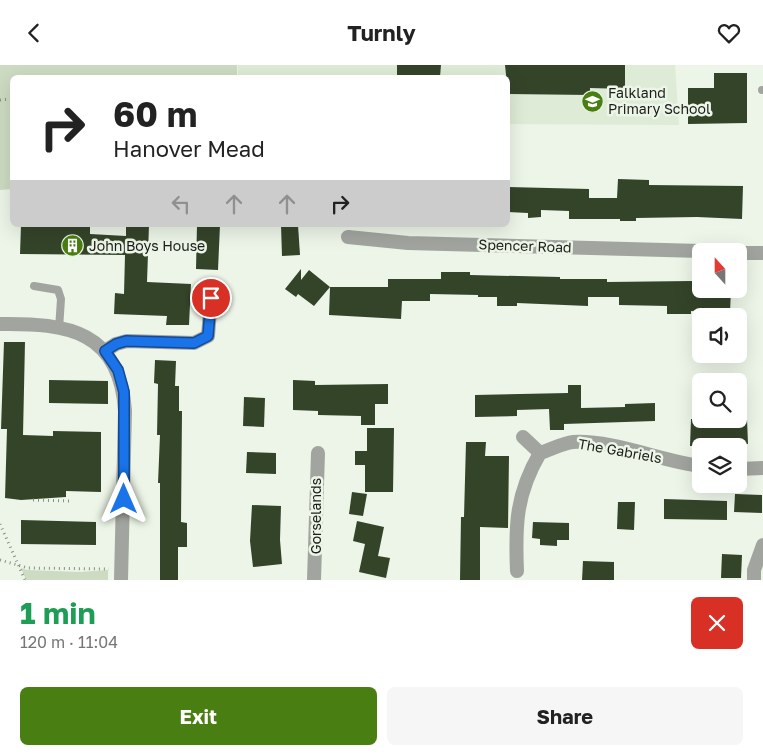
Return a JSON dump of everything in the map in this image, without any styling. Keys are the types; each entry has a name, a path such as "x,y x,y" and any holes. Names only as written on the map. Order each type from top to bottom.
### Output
{"street":[{"name":"Spencer Road","path":"348,237 408,243 692,251"},
{"path":"748,253 763,253"},
{"path":"105,351 116,344 126,341 194,343 208,336 211,298"},
{"path":"0,323 59,329 86,336 105,351 118,370 124,392 122,574"},
{"path":"517,571 515,535 519,499 540,453 523,437"},
{"name":"The Gabriels","path":"540,453 572,442 643,453 692,465"},
{"name":"Gorselands","path":"314,580 318,453"},
{"path":"747,469 763,468"},
{"path":"754,580 754,570 763,545"}],"lane":[{"path":"34,287 58,290 61,299 59,329"}],"path":[{"path":"34,501 71,501"},
{"path":"0,524 25,580"},
{"path":"0,560 28,568 122,574"}],"shaded area":[{"path":"0,65 237,65 237,75 10,75 10,189 0,190"},
{"name":"Falkland Primary School","path":"238,65 675,65 679,125 510,124 510,75 238,75"},
{"path":"21,568 27,570 80,572 108,570 108,580 26,580"}],"building":[{"path":"397,65 441,65 440,75 397,75"},
{"path":"505,65 625,65 625,89 590,88 590,95 510,94 510,75 506,75"},
{"path":"714,73 747,73 747,123 688,124 688,88 714,88"},
{"path":"618,179 649,180 649,185 743,186 742,219 697,217 636,218 636,221 620,221 620,219 569,219 569,211 541,210 541,217 528,218 528,213 510,212 510,187 589,189 589,198 617,198"},
{"path":"21,227 90,227 90,234 126,236 126,227 149,227 147,282 191,284 189,325 166,325 167,316 114,314 115,293 124,294 125,255 20,254"},
{"path":"197,227 220,227 218,270 196,269"},
{"path":"281,227 298,227 300,255 282,256"},
{"path":"301,269 301,280 309,270 330,287 314,306 298,294 296,297 285,289"},
{"path":"441,272 470,272 470,275 607,279 607,282 692,281 692,298 731,298 730,308 692,308 691,314 667,314 667,306 619,305 619,297 588,297 588,306 517,303 517,306 497,306 497,297 430,294 430,301 402,301 401,319 329,315 330,287 388,287 388,279 441,279"},
{"path":"4,342 25,342 23,435 53,436 53,431 101,432 101,492 66,491 66,497 21,500 5,498 7,429 1,429"},
{"path":"155,360 176,361 175,386 179,386 179,411 182,411 181,522 187,523 187,547 178,547 178,580 160,580 160,483 158,483 160,435 157,435 158,384 154,383"},
{"path":"49,380 108,381 108,404 49,403"},
{"path":"293,380 315,381 315,385 388,384 388,404 375,404 375,425 361,425 361,416 318,415 318,411 293,410"},
{"path":"568,385 581,385 581,408 625,407 625,404 655,403 655,421 564,424 564,430 550,430 549,409 517,410 517,416 475,417 475,395 568,393"},
{"path":"244,397 265,398 264,427 243,426"},
{"path":"691,419 692,428 747,428 747,419 748,444 747,438 692,438 692,446 690,446"},
{"path":"367,428 394,428 393,492 365,492 365,465 355,465 355,451 367,451"},
{"path":"466,442 486,442 485,456 509,456 508,528 480,527 480,580 460,580 461,517 464,517"},
{"path":"247,452 276,453 276,474 246,473"},
{"path":"352,492 367,494 363,516 349,514"},
{"path":"735,494 762,495 762,513 734,512"},
{"path":"664,499 727,501 727,520 664,519"},
{"path":"618,502 635,502 634,530 617,529"},
{"path":"252,505 281,506 280,540 282,564 253,567 250,541"},
{"path":"21,520 96,522 96,545 21,544"},
{"path":"357,521 384,527 378,556 390,558 386,578 359,572 365,544 353,541"},
{"path":"533,522 569,523 569,540 557,540 557,546 540,545 540,539 532,538"},
{"path":"722,554 742,555 741,578 721,578"},
{"path":"583,561 614,562 614,580 582,580"}],"place":[{"name":"Falkland Primary School","path":"592,101"},
{"name":"John Boys House","path":"73,246"}],"route":[{"path":"124,499 124,392 118,370 105,351 116,344 126,341 194,343 208,336 211,298"}]}
